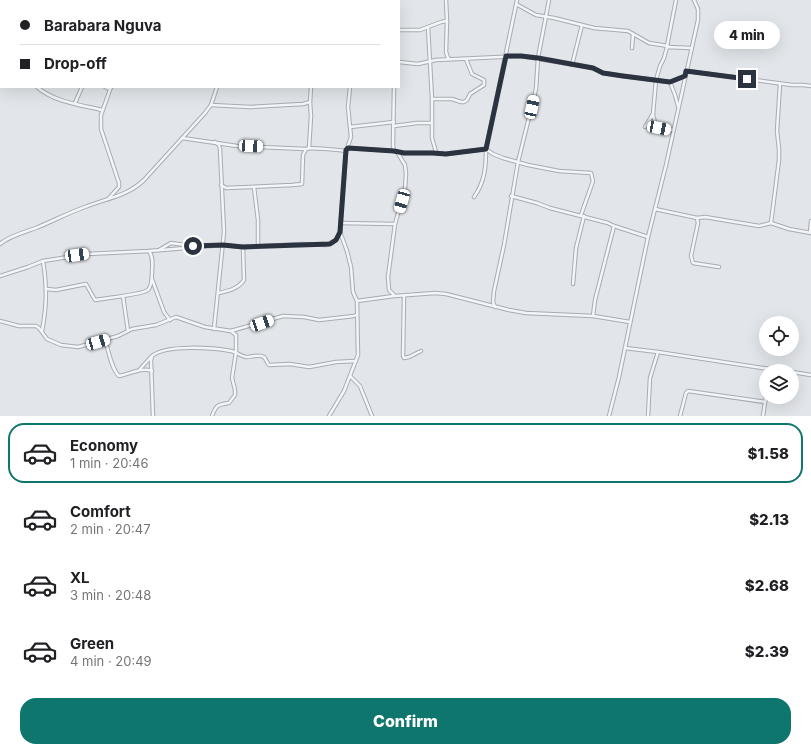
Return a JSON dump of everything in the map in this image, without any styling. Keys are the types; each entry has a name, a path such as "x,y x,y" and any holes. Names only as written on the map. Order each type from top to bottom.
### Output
{"street":[{"path":"446,0 446,52 448,58 452,60"},
{"path":"474,197 483,181 486,149 517,0"},
{"path":"491,306 504,245 511,196 518,162 536,89 538,58 549,0"},
{"path":"673,130 656,126 653,114 656,80 667,46 676,0"},
{"path":"609,416 699,15 694,0"},
{"path":"516,4 536,15 546,16 594,28 621,30 633,34 649,43 691,48"},
{"path":"400,30 420,30 441,22 447,22"},
{"path":"572,65 582,25"},
{"path":"428,27 432,99 432,138 436,153"},
{"path":"632,48 633,34"},
{"path":"400,62 418,64 436,60 521,56 593,68 603,73 670,82 685,76"},
{"path":"432,99 452,99 464,102 470,94 484,85 484,80 472,74 466,59"},
{"path":"686,71 780,84 811,86"},
{"path":"670,82 678,109"},
{"path":"771,223 779,160 776,132 780,84"},
{"path":"38,88 44,93 102,110"},
{"path":"75,103 82,88"},
{"path":"107,200 119,187 101,129 102,110 105,106 110,88"},
{"path":"0,244 9,238 52,222 80,209 126,193 142,182 210,106 217,88"},
{"path":"221,190 226,188 302,184 303,154 307,148 311,116 311,88"},
{"path":"0,276 28,268 43,261 87,254 223,245 258,247 301,244 326,245 336,240 340,232 347,149 351,137 348,106 350,88"},
{"path":"394,88 393,145 405,165 406,174 405,189 395,224 388,276 389,290 394,296"},
{"path":"210,106 250,107 303,104 310,102"},
{"path":"645,127 653,114"},
{"path":"350,127 394,122"},
{"path":"394,126 432,123"},
{"path":"181,138 237,146 307,148 319,150 347,149 446,154 486,149 493,154 518,162 559,171 591,173 592,182 582,215 576,248 573,284"},
{"path":"214,329 219,293 224,232 220,149 219,145 215,142"},
{"path":"221,185 226,188"},
{"path":"254,187 258,220 258,247"},
{"path":"511,196 550,208 582,215 648,237"},
{"path":"655,209 697,218 705,216 759,226 771,223 789,229 811,233 811,221"},
{"path":"697,218 698,223 691,256 693,263 719,267"},
{"path":"341,222 395,224"},
{"path":"593,316 614,226"},
{"path":"329,416 344,392 358,355 359,346 356,315 357,301 353,292 349,262 340,232"},
{"path":"159,250 171,243 195,247"},
{"path":"219,293 232,290 244,280 243,247"},
{"path":"47,289 56,290 86,284 95,300 146,291 151,286 152,277 152,258 149,251"},
{"path":"41,331 47,289 43,261"},
{"path":"152,277 164,312 170,320"},
{"path":"357,301 435,293 446,294 495,307 526,313 593,316 630,322"},
{"path":"123,296 128,331"},
{"path":"404,296 403,356 404,358 409,357 421,351"},
{"path":"493,302 495,307"},
{"path":"0,321 19,326 36,326 47,339 61,345 78,347 106,340 128,331 156,325 176,317 214,329 231,331 283,316 304,317 319,320 356,315"},
{"path":"212,416 215,407 229,403 234,397 235,390 232,378 236,352 236,335 231,331"},
{"path":"106,340 114,368 118,376 132,373 140,369 152,356 159,352 188,348 219,349 236,352 245,357 260,356 265,358 269,365 290,364 309,366 356,361"},
{"path":"625,348 759,368"},
{"path":"648,416 650,378 658,352"},
{"path":"152,356 153,416"},
{"path":"140,369 152,371"},
{"path":"799,373 811,375"},
{"path":"350,376 360,386 372,416"},
{"path":"680,416 686,393 688,391 759,401"},
{"path":"763,416 765,404"}],"route":[{"path":"193,246 223,245 258,247 301,244 330,244 336,240 340,232 346,150 348,148 404,153 446,154 486,149 506,56 538,58 593,68 603,73 670,82 685,76 686,71 747,79"}]}
